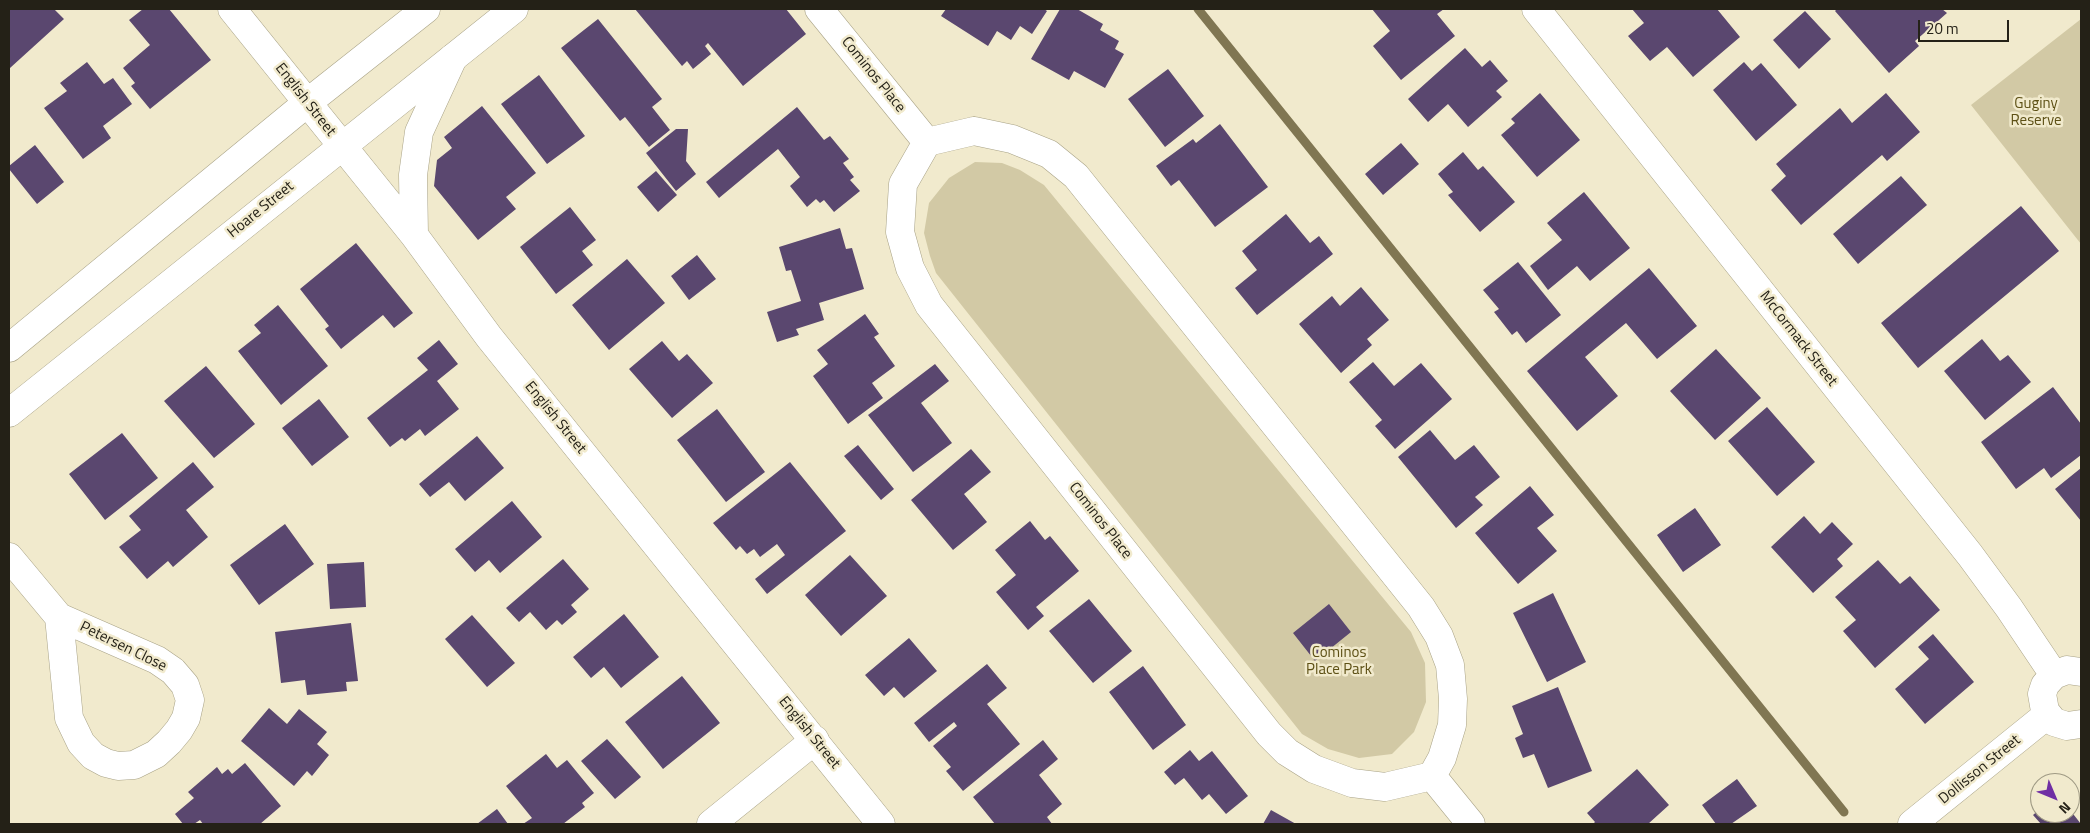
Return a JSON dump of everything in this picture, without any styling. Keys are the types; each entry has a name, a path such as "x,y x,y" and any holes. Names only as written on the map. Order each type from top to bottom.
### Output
{"street":[{"name":"English Street","path":"232,9 414,234 489,337 881,824"},
{"path":"9,348 307,103 426,9"},
{"name":"Hoare Street","path":"9,412 514,9"},
{"name":"Cominos Place","path":"819,9 927,142 903,184 900,232 910,268 929,305 1263,726 1287,752 1314,769 1352,783 1385,787 1432,776"},
{"name":"McCormack Street","path":"1536,9 1970,555 2009,608 2054,675"},
{"path":"414,234 413,175 419,132 453,58"},
{"path":"927,142 974,131 1012,139 1049,154 1076,176 1421,606 1439,636 1450,665 1453,699 1452,725 1442,758 1432,776 1470,824"},
{"name":"Petersen Close","path":"9,556 59,616 157,660 173,671 185,684 190,700 186,718 179,730 156,754 134,765 118,766 106,763 93,756 81,743 69,718 62,666 59,616"},
{"path":"2081,672 2067,670 2054,675 2047,682 2042,694 2043,707 2047,715 2063,726 2081,724"},
{"name":"Dollisson Street","path":"1912,824 2047,715"},
{"path":"711,824 815,740"}],"green space":[{"name":"Guginy Reserve","path":"2081,19 2081,244 1971,105"},
{"name":"Cominos Place Park","path":"975,162 1002,163 1020,170 1044,185 1411,632 1425,663 1426,702 1414,732 1392,754 1359,758 1328,749 1302,734 936,273 924,233 929,203 949,178"}],"building":[{"path":"9,9 54,9 64,19 10,68"},
{"path":"143,9 169,9 211,60 150,109 131,86 135,83 123,68 150,45 129,20"},
{"path":"635,9 786,9 806,34 743,86 708,43 705,46 711,54 693,69 687,61 682,66"},
{"path":"946,9 1044,9 1047,11 1032,34 1020,26 1011,40 997,31 988,46 941,16"},
{"path":"1060,9 1077,9 1103,24 1100,30 1119,41 1115,49 1124,54 1105,88 1074,71 1069,80 1031,59"},
{"path":"1372,9 1444,9 1437,14 1455,36 1401,80 1373,46 1390,31"},
{"path":"1632,9 1717,9 1740,37 1693,77 1667,47 1650,61 1628,36 1644,23"},
{"path":"1837,9 1942,9 1947,13 1915,41 1919,46 1889,73 1835,11"},
{"path":"1805,11 1831,39 1799,69 1773,40"},
{"path":"598,19 662,99 652,107 670,130 649,147 625,117 620,121 561,48"},
{"path":"1465,48 1482,67 1490,60 1508,81 1496,91 1502,97 1468,127 1448,104 1428,122 1408,99"},
{"path":"87,62 104,84 113,78 132,104 103,126 111,138 83,159 44,108 67,91 60,83"},
{"path":"1744,62 1752,71 1761,63 1797,105 1756,141 1713,90"},
{"path":"1168,69 1204,116 1165,147 1128,99"},
{"path":"539,75 585,136 547,164 501,104"},
{"path":"1540,93 1580,140 1537,177 1501,135 1515,123 1511,119"},
{"path":"1886,93 1920,132 1887,161 1882,155 1801,225 1771,190 1786,176 1776,164 1840,108 1852,123"},
{"path":"482,106 536,173 506,197 516,209 478,240 434,186 437,160 452,148 444,137"},
{"path":"797,107 824,140 830,136 849,159 843,163 854,177 850,180 860,191 834,212 824,200 820,203 816,199 807,207 790,186 800,177 778,149 719,198 706,182"},
{"path":"1220,124 1268,187 1215,227 1179,180 1171,186 1156,166 1193,139 1196,143"},
{"path":"676,129 688,129 686,161 696,174 676,191 646,153"},
{"path":"1401,143 1419,164 1383,195 1365,174"},
{"path":"35,145 64,182 37,204 9,169 9,166"},
{"path":"1463,152 1478,170 1483,166 1515,202 1480,232 1448,195 1453,192 1438,174"},
{"path":"656,171 677,195 658,212 637,187"},
{"path":"1901,176 1927,205 1858,264 1833,234"},
{"path":"1584,192 1630,248 1590,281 1577,266 1548,290 1530,266 1562,240 1547,223"},
{"path":"2021,206 2059,251 1918,368 1881,323"},
{"path":"570,207 596,240 582,251 593,265 556,294 520,247"},
{"path":"1286,214 1310,243 1319,236 1333,254 1257,315 1235,288 1257,270 1242,251"},
{"path":"840,228 846,249 852,248 864,289 819,303 824,320 796,329 799,335 777,342 767,312 801,301 791,270 786,271 779,247"},
{"path":"356,243 413,313 394,328 383,315 341,349 325,329 329,326 300,289"},
{"path":"697,255 716,279 689,300 671,276"},
{"path":"627,259 665,303 609,350 572,305"},
{"path":"1518,262 1561,315 1526,343 1517,331 1512,335 1494,312 1499,309 1483,290"},
{"path":"1649,268 1697,326 1657,359 1626,323 1585,357 1618,396 1577,431 1527,371"},
{"path":"1361,287 1389,320 1367,339 1372,345 1341,373 1299,324 1332,296 1340,306"},
{"path":"278,305 328,366 281,405 238,351 261,333 254,325"},
{"path":"865,314 879,334 874,337 895,366 872,383 883,398 848,424 813,376 828,364 817,350"},
{"path":"1982,339 2000,361 2008,355 2031,382 1985,420 1944,371"},
{"path":"439,340 458,364 437,381 459,409 425,436 420,429 405,441 402,438 390,447 367,418 428,370 417,358"},
{"path":"662,341 679,361 687,354 713,383 672,418 629,369"},
{"path":"1716,349 1761,398 1715,440 1670,391"},
{"path":"1373,362 1394,386 1421,363 1452,399 1395,449 1375,426 1382,420 1349,382"},
{"path":"935,364 949,381 921,403 952,443 913,472 868,415"},
{"path":"206,366 255,424 214,458 164,401"},
{"path":"2053,387 2081,424 2081,455 2051,478 2044,468 2016,489 1981,442"},
{"path":"319,399 349,437 312,466 282,428"},
{"path":"1767,407 1815,462 1777,496 1728,441"},
{"path":"717,409 765,472 726,502 677,440"},
{"path":"1430,430 1455,460 1474,445 1500,477 1475,497 1483,505 1456,528 1398,457"},
{"path":"122,433 158,478 105,520 69,474"},
{"path":"477,436 504,468 465,501 449,482 430,497 419,484"},
{"path":"858,445 894,489 881,500 844,456"},
{"path":"971,449 991,472 964,494 987,522 953,550 911,500"},
{"path":"193,462 214,487 186,510 208,537 173,567 168,561 147,579 119,547 141,530 129,516"},
{"path":"790,462 846,531 767,594 755,579 785,555 777,544 760,557 754,549 747,554 740,546 736,550 713,523"},
{"path":"2081,468 2081,521 2055,489"},
{"path":"1530,486 1554,515 1537,528 1557,551 1518,584 1475,533"},
{"path":"512,501 542,537 500,573 489,560 475,572 455,549"},
{"path":"1695,508 1721,545 1683,572 1657,535"},
{"path":"1804,516 1820,534 1832,522 1853,544 1837,559 1843,566 1813,593 1771,547"},
{"path":"1030,521 1045,540 1050,536 1079,571 1036,607 1044,616 1028,630 996,592 1016,575 995,550"},
{"path":"285,524 314,564 259,605 230,565"},
{"path":"850,555 887,596 841,636 805,595"},
{"path":"563,559 589,589 571,605 577,612 562,625 557,620 546,630 530,612 519,622 506,608"},
{"path":"1878,560 1900,584 1910,576 1940,610 1875,668 1843,631 1856,620 1835,597"},
{"path":"364,562 366,607 330,609 327,564"},
{"path":"1553,593 1586,662 1547,682 1513,613"},
{"path":"1089,599 1132,651 1093,683 1049,631"},
{"path":"1329,604 1351,632 1315,661 1293,633"},
{"path":"624,614 659,657 621,688 604,667 591,678 573,657"},
{"path":"472,615 515,663 487,687 445,639"},
{"path":"351,623 358,681 346,682 347,691 307,695 305,680 281,683 275,632"},
{"path":"1933,634 1974,682 1925,724 1895,689 1929,659 1918,647"},
{"path":"909,638 937,671 904,698 894,687 884,696 865,675"},
{"path":"987,664 1007,688 987,704 1020,744 963,791 946,771 951,767 933,746 957,726 954,722 929,742 914,723"},
{"path":"1143,666 1186,725 1153,750 1109,692"},
{"path":"682,676 720,723 663,769 625,722"},
{"path":"1558,687 1592,771 1548,788 1534,754 1523,758 1515,738 1523,734 1512,706"},
{"path":"269,708 287,724 299,709 327,732 317,744 329,755 312,776 307,771 294,786 241,741"},
{"path":"607,739 641,777 615,799 581,761"},
{"path":"1043,740 1058,759 1039,775 1062,804 1047,817 1052,824 995,824 973,797"},
{"path":"1190,750 1199,761 1212,751 1248,796 1226,814 1209,794 1202,800 1184,778 1175,785 1164,772"},
{"path":"546,754 557,768 567,760 594,793 582,803 585,807 563,824 523,824 532,818 506,786"},
{"path":"245,763 281,806 260,824 203,824 200,820 194,824 183,824 175,814 194,798 188,792 217,767 222,774 228,769 232,774"},
{"path":"1637,769 1669,805 1648,824 1593,824 1595,822 1587,813"},
{"path":"1737,779 1757,806 1731,824 1716,824 1702,805"},
{"path":"497,809 508,824 477,824"},
{"path":"1271,810 1296,824 1263,824"},
{"path":"2040,823 2081,824 2041,824"}],"waterway":[{"path":"1198,9 1844,812"}]}
